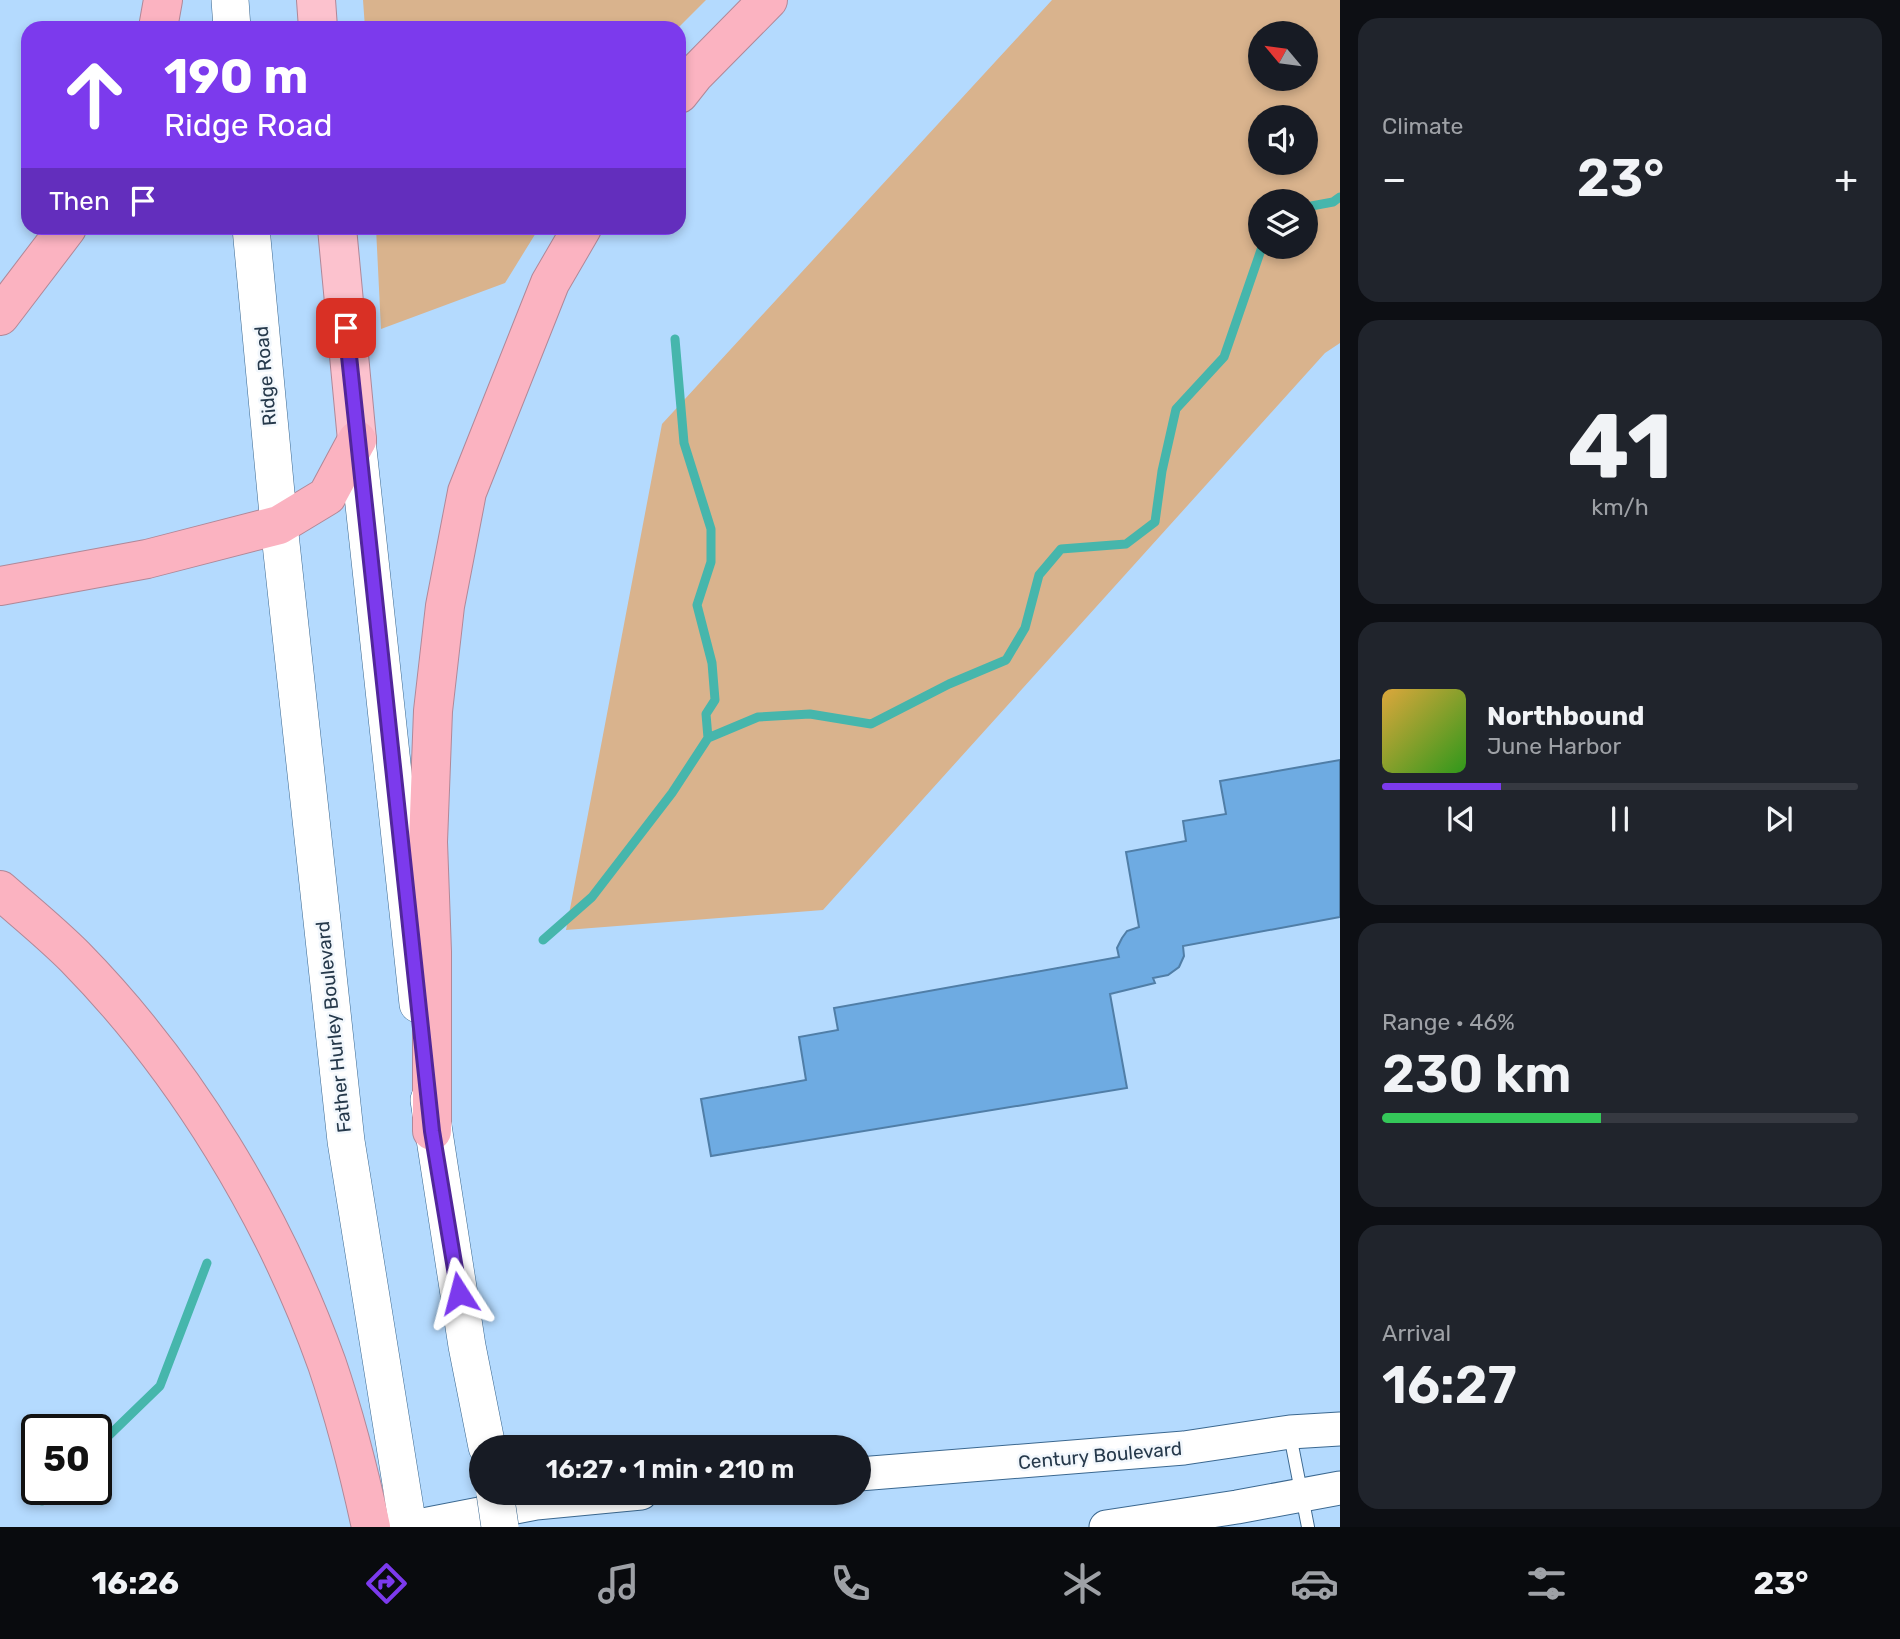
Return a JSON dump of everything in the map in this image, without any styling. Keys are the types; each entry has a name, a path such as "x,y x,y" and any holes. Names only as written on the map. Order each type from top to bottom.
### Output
{"highway":[{"path":"159,21 163,0"},
{"path":"316,0 318,21"},
{"path":"686,85 768,0"},
{"path":"0,316 61,235"},
{"path":"0,586 147,559 279,525 327,496 356,440 338,235"},
{"path":"432,1131 432,952 428,842 433,711 445,606 467,492 550,283 578,235"},
{"path":"0,890 75,957 148,1040 221,1143 285,1261 327,1366 355,1455 371,1527"}],"main road":[{"path":"230,0 232,21"},
{"name":"Ridge Road","path":"252,235 279,525"},
{"path":"356,440 432,1131 467,1346 485,1435"},
{"name":"Father Hurley Boulevard","path":"279,525 345,1141 393,1449 408,1527"},
{"path":"497,1505 500,1527"}],"street":[{"name":"Century Boulevard","path":"871,1473 1184,1448 1290,1432 1340,1429"},
{"path":"1106,1527 1340,1488"},
{"path":"413,1527 526,1505"}],"lane":[{"path":"1290,1432 1308,1527"}],"shaded area":[{"path":"363,0 706,0 685,21 364,21"},
{"path":"1052,0 1340,0 1340,343 1325,353 823,910 566,930 662,424"},
{"path":"376,235 535,235 505,283 381,329"}],"building":[{"path":"1340,760 1340,917 1183,946 1184,956 1179,967 1168,975 1153,978 1155,983 1110,994 1127,1088 711,1156 701,1099 806,1080 799,1037 838,1030 834,1008 1119,957 1117,948 1122,938 1127,931 1139,927 1126,852 1186,841 1183,821 1226,814 1220,781"}],"waterway":[{"path":"1318,205 1333,202 1340,197"},
{"path":"543,940 592,897 672,793 708,738 758,717 810,714 871,724 949,684 1006,660 1025,628 1039,575 1061,549 1126,544 1155,522 1162,471 1176,409 1224,357 1258,259"},
{"path":"675,339 684,443 711,529 711,562 697,605 712,663 715,700 706,714 708,738"},
{"path":"112,1432 160,1386 207,1263"}],"route":[{"path":"346,328 432,1131 459,1293"}]}
